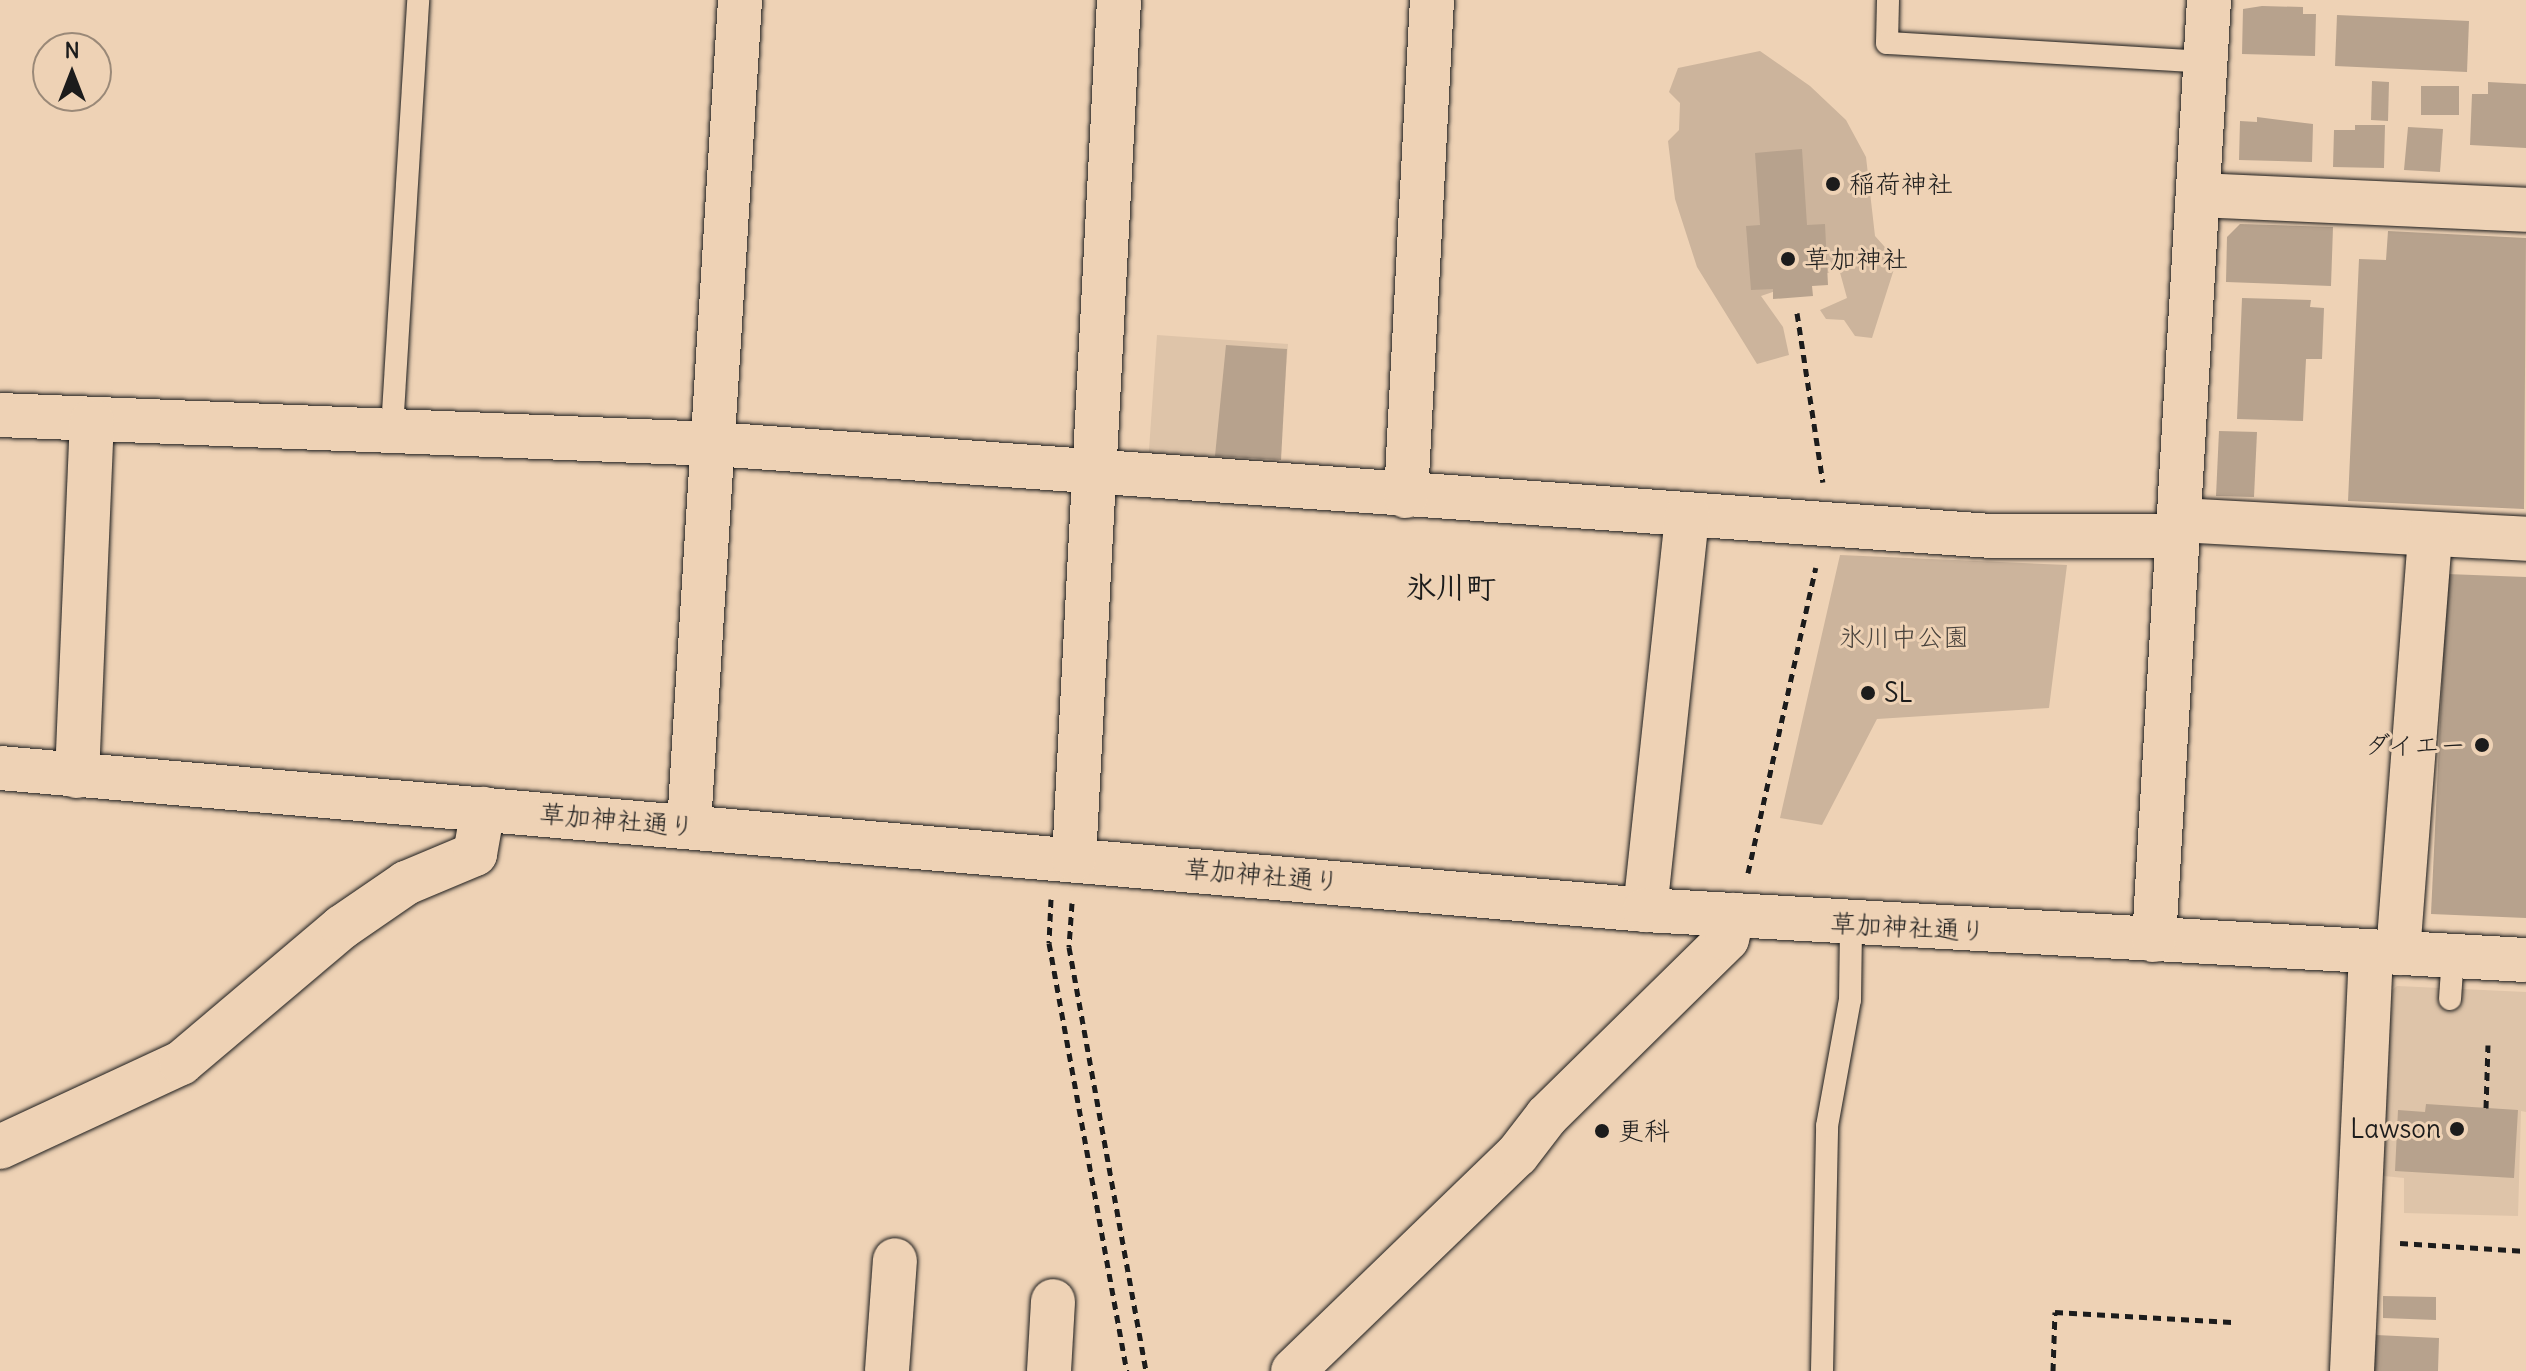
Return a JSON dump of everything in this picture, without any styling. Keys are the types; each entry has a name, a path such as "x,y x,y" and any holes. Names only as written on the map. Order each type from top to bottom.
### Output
{"street":[{"path":"689,825 740,0"},
{"path":"1073,877 1091,472 1119,0"},
{"path":"1406,496 1432,0"},
{"path":"2154,940 2209,0"},
{"path":"2198,195 2526,210"},
{"path":"0,415 714,444 1991,536 2178,528 2526,539"},
{"path":"77,776 92,421"},
{"path":"1645,910 1687,514"},
{"path":"2352,1371 2359,1241 2385,953 2430,534"},
{"name":"草加神社通り","path":"0,768 689,825 1073,877 1645,910 1739,900 1851,925 2526,960"},
{"path":"0,1147 181,1063 342,927 406,883 475,854 483,809"},
{"path":"1293,1371 1517,1155 1547,1116 1727,939 1739,900"},
{"path":"887,1371 895,1260"},
{"path":"1049,1371 1053,1301"}],"lane":[{"path":"392,429 418,0"},
{"path":"1888,0 1887,43 2206,62"},
{"path":"1822,1371 1827,1126 1850,1000 1851,925"},
{"path":"2450,999 2453,956"}],"path":[{"path":"1739,900 1826,523 1797,313"},
{"path":"1073,877 1051,893 1049,943 1127,1371"},
{"path":"1073,877 1069,947 1146,1371"},
{"path":"2486,1108 2488,1045"},
{"path":"2359,1241 2526,1251"},
{"path":"2053,1371 2055,1312 2232,1322"}],"shaded area":[{"path":"1157,335 1288,344 1278,474 1148,464"},
{"path":"2397,986 2526,992 2526,1112 2521,1111 2518,1216 2404,1213 2404,1178 2374,1175 2385,996"}],"green space":[{"path":"1760,51 1810,86 1846,120 1866,157 1875,236 1892,255 1894,269 1872,338 1855,336 1844,320 1826,319 1820,310 1847,298 1839,269 1761,296 1783,327 1789,355 1757,364 1697,267 1675,199 1668,141 1679,130 1680,103 1669,92 1678,68"},
{"name":"氷川中公園","path":"1840,555 2067,565 2049,708 1877,719 1822,825 1780,818"}],"building":[{"path":"2303,7 2303,14 2316,14 2315,56 2242,54 2243,9"},
{"path":"2337,15 2469,21 2467,72 2335,66"},
{"path":"2372,81 2389,82 2388,121 2371,120"},
{"path":"2488,82 2526,84 2526,148 2470,145 2472,94 2488,94"},
{"path":"2421,86 2459,86 2459,115 2421,115"},
{"path":"2257,117 2313,124 2312,162 2239,160 2240,121 2257,122"},
{"path":"2355,125 2385,125 2384,168 2333,167 2334,130 2355,130"},
{"path":"2408,127 2443,129 2440,172 2404,170"},
{"path":"1802,149 1807,225 1825,224 1828,285 1812,286 1813,296 1773,299 1773,289 1751,290 1746,226 1760,225 1755,153"},
{"path":"2240,224 2333,227 2331,286 2226,282 2227,237"},
{"path":"2388,231 2526,238 2524,509 2348,501 2359,259 2386,260"},
{"path":"2242,298 2311,300 2310,307 2324,308 2322,359 2306,359 2303,421 2237,419"},
{"path":"1226,345 1287,349 1281,460 1215,456"},
{"path":"2219,431 2257,432 2254,497 2216,496"},
{"name":"ダイエー","path":"2447,574 2526,577 2526,918 2431,914"},
{"path":"2426,1104 2518,1110 2514,1178 2395,1171 2398,1110 2425,1112"},
{"path":"2383,1296 2436,1297 2436,1320 2383,1318"},
{"path":"2376,1335 2439,1338 2438,1371 2370,1371"}],"place":[{"name":"稲荷神社","path":"1833,184"},
{"name":"草加神社","path":"1788,259"},
{"name":"SL","path":"1868,693"},
{"name":"ダイエー","path":"2482,745"},
{"name":"Lawson","path":"2457,1129"},
{"name":"更科","path":"1602,1131"}],"district":[{"name":"氷川町","path":"1451,587"}]}
